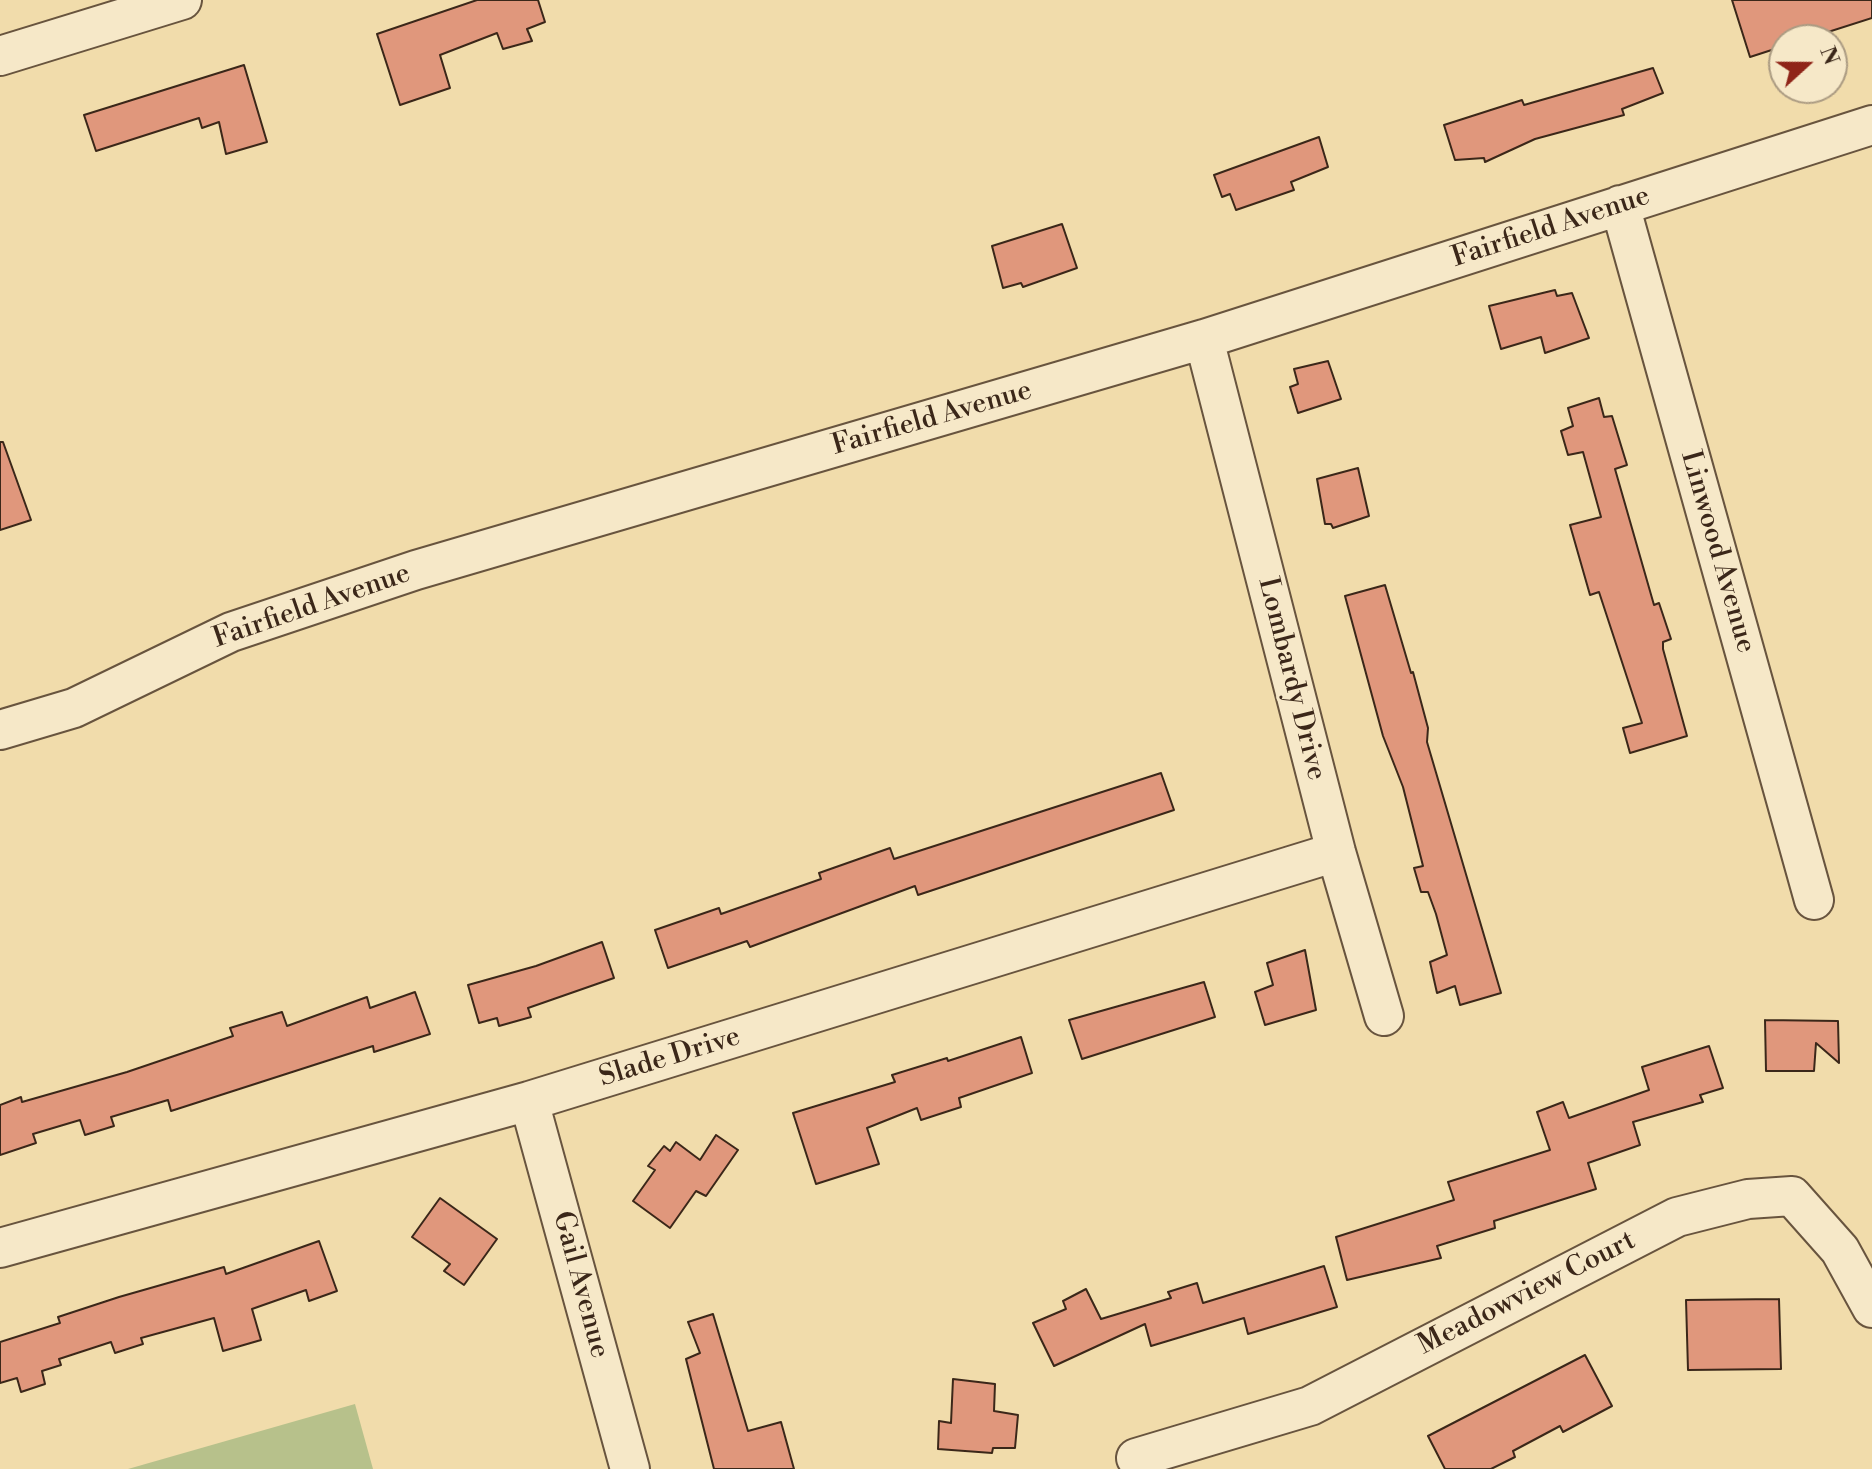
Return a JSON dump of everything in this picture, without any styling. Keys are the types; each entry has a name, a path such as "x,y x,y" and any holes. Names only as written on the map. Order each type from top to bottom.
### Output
{"street":[{"path":"0,56 182,0"},
{"name":"Fairfield Avenue","path":"0,730 74,708 231,632 416,570 1204,339 1872,125"},
{"name":"Linwood Avenue","path":"1620,205 1814,900"},
{"name":"Lombardy Drive","path":"1204,339 1336,852 1384,1016"},
{"name":"Slade Drive","path":"0,1248 529,1101 1336,852"},
{"name":"Gail Avenue","path":"529,1101 630,1469"},
{"name":"Meadowview Court","path":"1136,1458 1310,1406 1677,1217 1748,1199 1792,1196 1840,1250 1872,1308"}],"green space":[{"path":"355,1404 373,1469 128,1469"}],"building":[{"path":"477,0 538,0 545,22 527,29 532,41 503,49 497,33 440,55 450,88 400,105 377,34"},
{"path":"1732,0 1872,0 1872,18 1848,26 1768,24 1768,51 1750,57"},
{"path":"244,65 267,142 226,154 219,122 202,128 199,118 96,151 84,115"},
{"path":"1653,68 1663,93 1622,109 1624,115 1535,139 1485,162 1484,158 1455,160 1444,125 1522,100 1524,105"},
{"path":"1319,137 1328,167 1291,182 1294,190 1236,210 1230,194 1222,197 1214,175"},
{"path":"1062,224 1077,268 1023,287 1021,283 1003,288 992,246"},
{"path":"1555,290 1557,296 1572,293 1589,338 1545,353 1541,337 1501,349 1489,306"},
{"path":"1328,361 1341,399 1298,413 1290,387 1298,384 1294,369"},
{"path":"1599,398 1604,417 1612,416 1627,465 1615,469 1654,605 1659,603 1671,639 1663,642 1663,649 1687,736 1630,753 1623,728 1642,723 1599,592 1590,595 1570,525 1601,517 1583,452 1568,455 1561,431 1573,426 1568,408"},
{"path":"0,442 3,442 31,520 0,530"},
{"path":"1358,468 1369,516 1333,528 1331,524 1325,524 1317,479"},
{"path":"1385,585 1413,672 1428,728 1427,742 1501,993 1460,1005 1455,986 1437,993 1430,962 1447,955 1428,892 1421,892 1414,868 1423,866 1403,787 1383,736 1345,596"},
{"path":"1161,773 1174,810 918,895 915,886 750,947 747,941 668,968 655,930 719,908 721,914 821,879 819,873 890,848 894,859"},
{"path":"602,942 614,978 528,1008 531,1017 499,1026 497,1018 479,1023 468,985 536,966"},
{"path":"1305,950 1316,1010 1265,1025 1255,992 1273,985 1267,963"},
{"path":"1204,982 1215,1017 1082,1059 1069,1020"},
{"path":"415,992 430,1034 374,1052 373,1046 171,1111 168,1100 111,1117 114,1126 85,1135 80,1120 33,1134 36,1143 0,1155 0,1105 21,1097 22,1102 127,1072 233,1036 230,1028 282,1012 287,1026 367,997 370,1008"},
{"path":"1765,1020 1838,1021 1839,1063 1816,1043 1814,1071 1766,1071"},
{"path":"1021,1037 1032,1073 959,1098 961,1107 921,1120 917,1108 867,1128 879,1164 816,1184 793,1113 895,1082 892,1075"},
{"path":"1709,1046 1723,1088 1700,1095 1703,1102 1633,1122 1640,1145 1588,1163 1596,1189 1494,1221 1495,1228 1437,1246 1441,1258 1347,1280 1336,1237 1454,1200 1448,1182 1550,1150 1537,1112 1563,1102 1569,1118 1649,1090 1642,1067"},
{"path":"716,1135 738,1150 706,1196 696,1191 670,1228 633,1201 655,1170 648,1166 664,1146 670,1151 676,1142 700,1160"},
{"path":"440,1198 497,1239 464,1285 444,1271 450,1264 412,1237"},
{"path":"319,1241 337,1291 309,1301 306,1290 252,1309 261,1340 223,1351 214,1318 141,1338 143,1344 115,1353 111,1342 59,1359 61,1365 42,1371 45,1384 21,1392 17,1378 0,1383 0,1342 60,1323 58,1317 119,1297 224,1267 226,1274"},
{"path":"1324,1266 1337,1307 1248,1334 1244,1318 1151,1346 1145,1324 1054,1366 1033,1323 1066,1309 1063,1301 1086,1289 1101,1319 1171,1298 1168,1292 1197,1283 1203,1303"},
{"path":"1779,1299 1781,1369 1688,1370 1686,1300"},
{"path":"713,1314 748,1431 781,1422 794,1469 714,1469 686,1359 700,1353 688,1322"},
{"path":"1585,1355 1612,1406 1563,1432 1560,1426 1513,1451 1515,1457 1491,1469 1445,1469 1428,1436"},
{"path":"953,1379 995,1384 994,1411 1018,1415 1015,1448 993,1448 992,1453 938,1449 939,1421 951,1423"}]}
